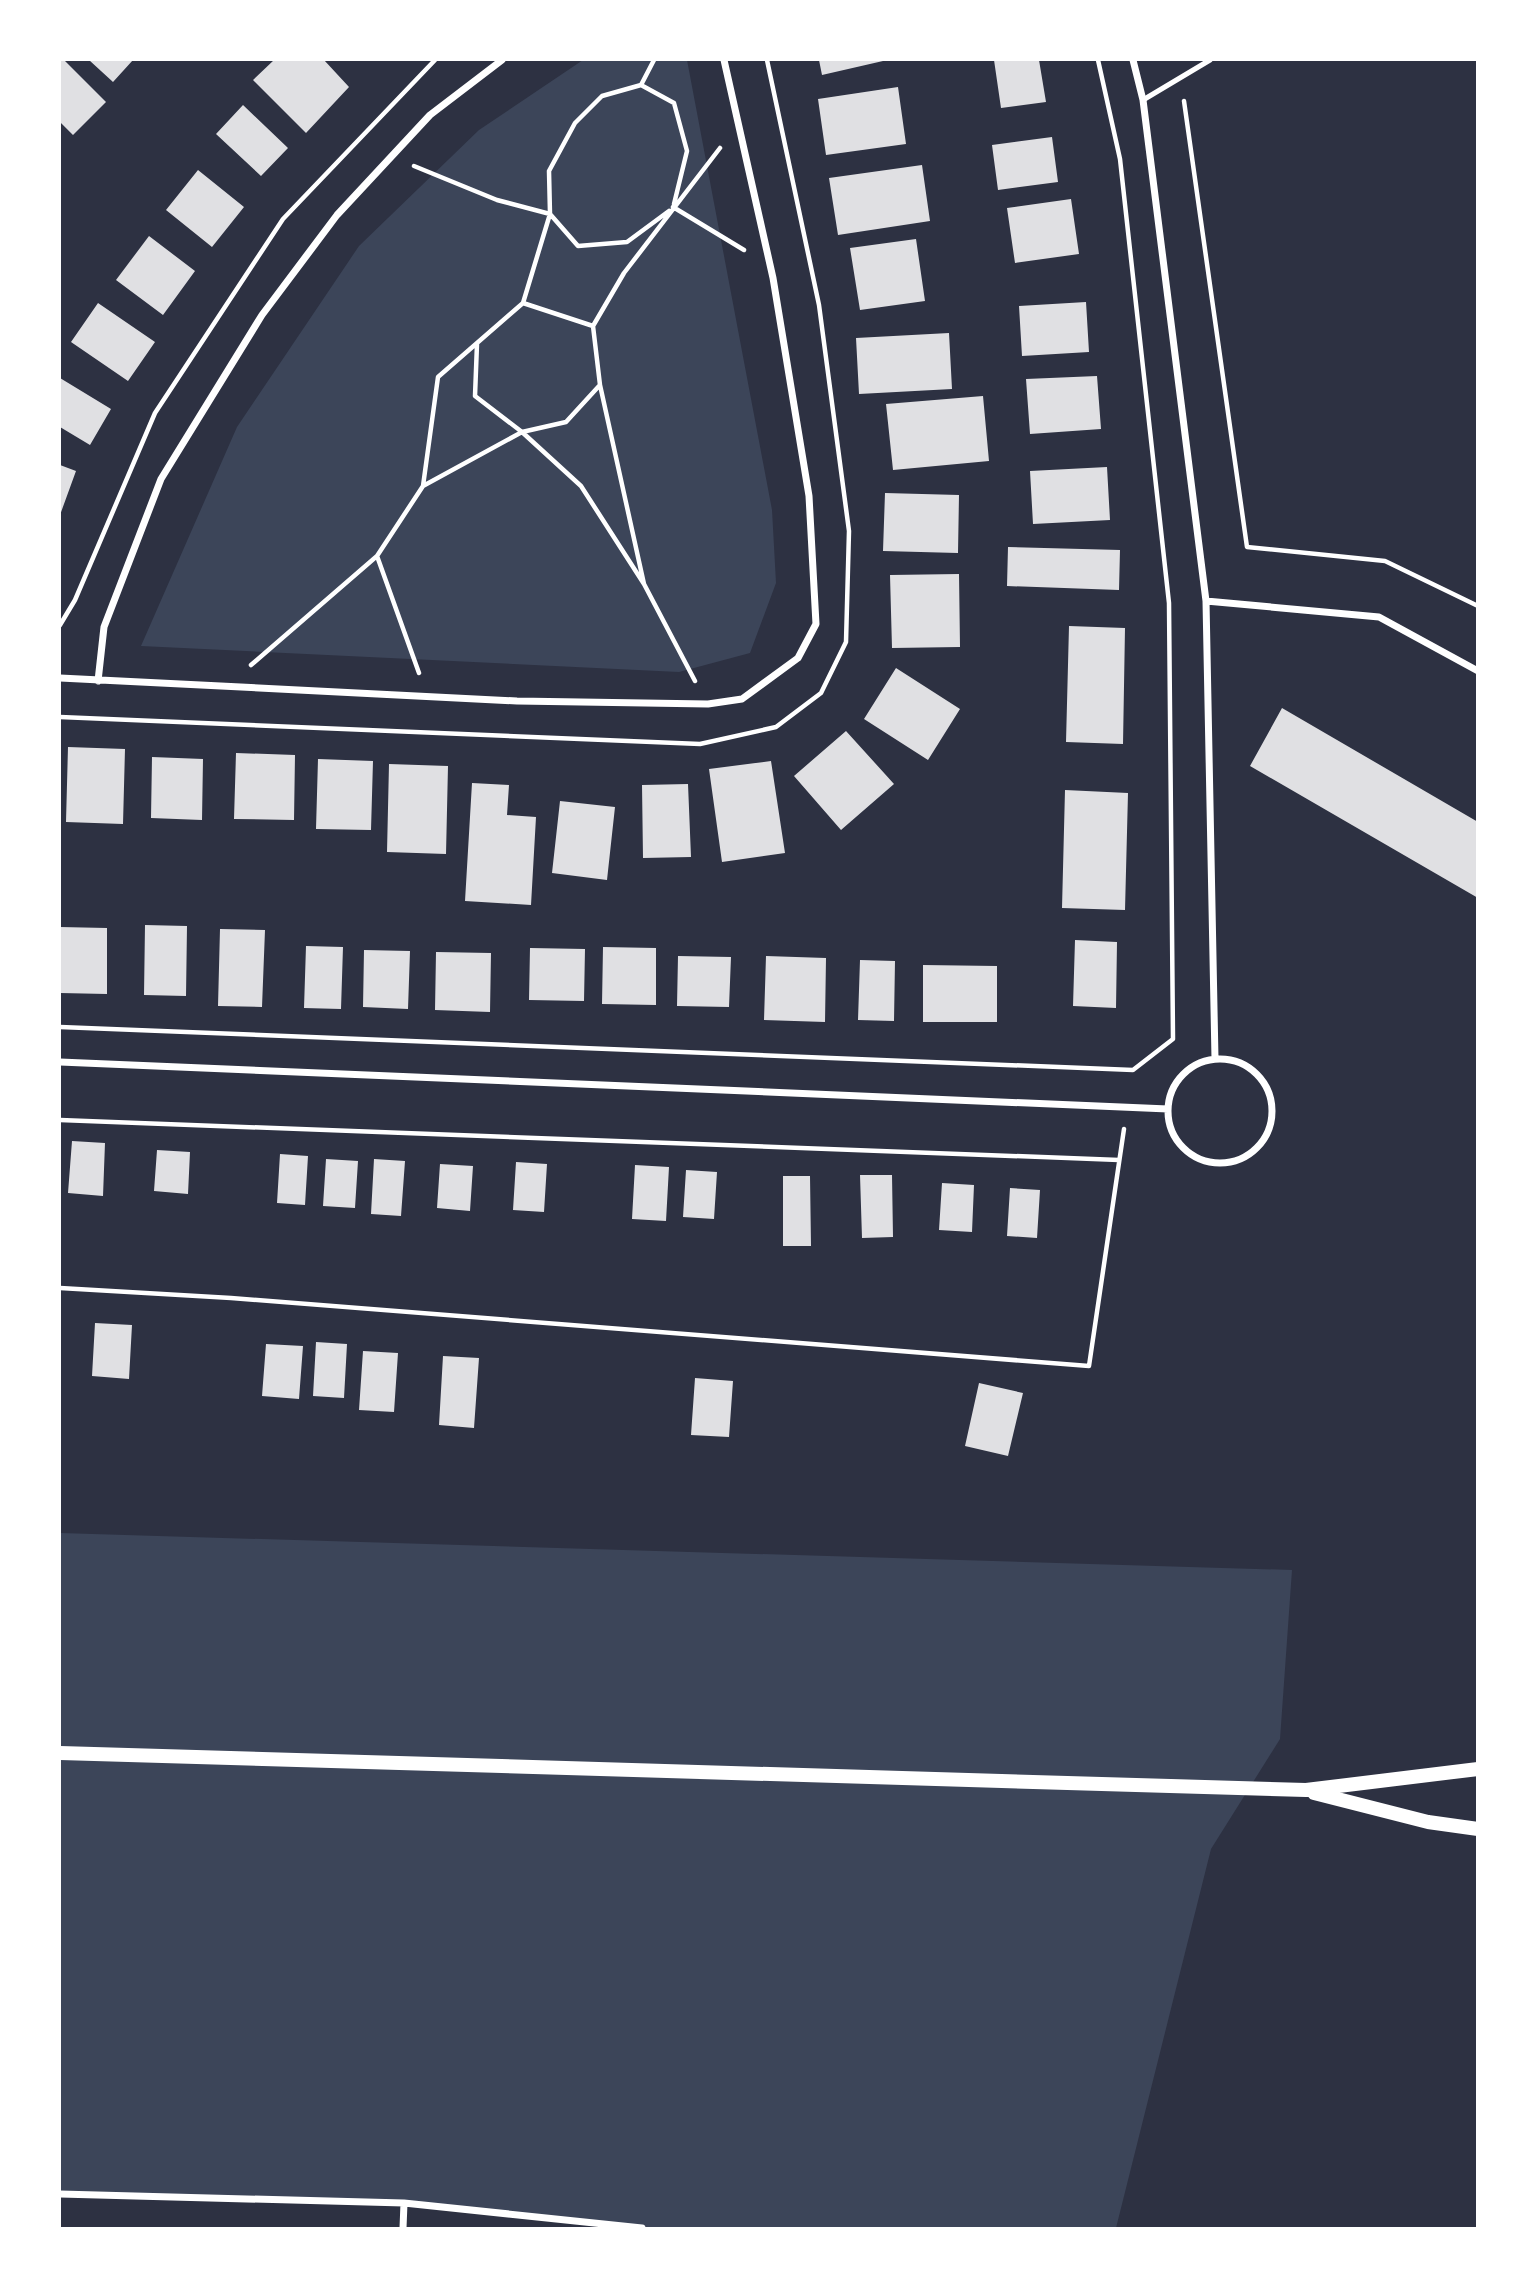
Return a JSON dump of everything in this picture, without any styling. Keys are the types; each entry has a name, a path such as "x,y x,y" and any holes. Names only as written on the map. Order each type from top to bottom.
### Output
{"main road":[{"path":"60,1753 1306,1790 1478,1769"},
{"path":"1306,1790 1428,1822 1478,1829"}],"street":[{"path":"98,681 104,627 161,479 261,314 337,215 391,156 430,115 502,60"},
{"path":"60,678 428,697 708,704 742,699 798,658 816,624 809,496 769,264 724,60"},
{"path":"1133,60 1143,100 1206,601 1215,1059"},
{"path":"1206,601 1379,617 1478,671"},
{"path":"1215,1059 1241,1064 1262,1079 1269,1095 1272,1113 1260,1145 1233,1161 1217,1163 1201,1159 1177,1139 1168,1109 1177,1080 1188,1070 1215,1059"},
{"path":"60,1062 1168,1109"},
{"path":"60,2194 404,2203 642,2228"},
{"path":"403,2228 404,2203"}],"lane":[{"path":"1143,100 1210,60"}],"path":[{"path":"641,85 654,60"},
{"path":"60,717 700,744 776,727 821,693 846,642 849,531 818,304 767,60"},
{"path":"60,1027 1133,1070 1173,1038 1169,603 1120,159 1097,60"},
{"path":"1181,77 1247,547 1385,561 1478,606"},
{"path":"227,687 377,556 423,486 438,377 523,303 550,214 549,171 575,123 602,96 641,85 674,103 687,151 673,208 627,242 578,246 550,214 497,200 391,156"},
{"path":"644,584 600,385 593,326 624,273 738,125"},
{"path":"673,208 769,264"},
{"path":"523,303 593,326"},
{"path":"477,344 475,396 522,432 581,486 644,584 708,704"},
{"path":"423,486 522,432 566,422 600,385"},
{"path":"377,556 428,697"},
{"path":"60,1289 231,1298 1089,1366 1127,1107"},
{"path":"60,1120 1119,1160"}],"shaded area":[{"path":"583,60 687,60 772,510 776,583 750,653 679,672 141,646 237,427 359,246 479,130"},
{"path":"60,1533 1292,1570 1280,1739 1211,1849 1116,2228 645,2228 404,2203 60,2194"}],"building":[{"path":"64,60 106,102 73,135 60,122 60,61"},
{"path":"89,60 133,60 113,82"},
{"path":"274,60 324,60 349,87 306,133 253,80"},
{"path":"819,60 883,60 883,61 822,75"},
{"path":"994,60 1039,60 1046,102 1001,108"},
{"path":"898,87 906,144 826,155 818,99"},
{"path":"243,105 288,148 261,176 216,134"},
{"path":"1052,137 1058,182 998,190 992,145"},
{"path":"922,165 930,221 838,235 829,178"},
{"path":"198,170 244,207 212,247 166,210"},
{"path":"1071,199 1079,254 1015,263 1007,208"},
{"path":"149,236 195,271 163,315 116,280"},
{"path":"916,239 925,301 860,310 850,248"},
{"path":"1086,302 1089,352 1022,356 1019,306"},
{"path":"98,303 155,342 128,381 71,342"},
{"path":"949,333 952,389 859,394 856,338"},
{"path":"1097,376 1101,429 1030,434 1026,379"},
{"path":"60,378 111,409 90,445 60,427"},
{"path":"983,396 989,461 893,470 886,404"},
{"path":"60,465 76,471 60,515"},
{"path":"1107,467 1110,520 1033,524 1030,471"},
{"path":"885,493 959,495 958,553 883,551"},
{"path":"1008,547 1120,550 1119,590 1007,586"},
{"path":"959,574 960,647 892,648 890,575"},
{"path":"1069,626 1125,628 1123,744 1066,742"},
{"path":"896,668 960,709 928,760 864,719"},
{"path":"1282,708 1478,822 1478,898 1250,766"},
{"path":"846,731 894,784 841,830 794,776"},
{"path":"68,747 125,749 123,824 66,822"},
{"path":"236,753 295,755 294,820 234,819"},
{"path":"152,757 203,759 202,820 151,818"},
{"path":"318,759 373,761 371,830 316,829"},
{"path":"771,761 785,853 722,862 709,769"},
{"path":"389,764 448,766 446,854 387,852"},
{"path":"472,783 509,785 507,815 536,817 531,905 465,901"},
{"path":"688,784 691,857 643,858 642,785"},
{"path":"1065,790 1128,793 1125,910 1062,908"},
{"path":"560,801 615,807 607,880 552,873"},
{"path":"145,925 187,926 186,996 144,995"},
{"path":"60,927 107,928 107,994 60,993"},
{"path":"220,929 265,930 262,1007 218,1006"},
{"path":"1075,940 1117,942 1116,1008 1073,1006"},
{"path":"306,946 343,947 341,1009 304,1008"},
{"path":"603,947 656,948 656,1005 602,1004"},
{"path":"530,948 585,949 584,1001 529,1000"},
{"path":"364,950 410,951 408,1009 363,1007"},
{"path":"436,952 491,953 490,1012 435,1010"},
{"path":"678,956 731,957 729,1007 677,1006"},
{"path":"766,956 826,958 825,1022 764,1020"},
{"path":"860,960 895,961 894,1021 858,1020"},
{"path":"923,965 997,966 997,1022 923,1022"},
{"path":"72,1141 105,1143 103,1196 68,1193"},
{"path":"157,1150 190,1152 188,1194 154,1191"},
{"path":"280,1154 308,1156 305,1205 277,1203"},
{"path":"326,1159 358,1161 355,1208 323,1206"},
{"path":"374,1159 405,1161 401,1216 371,1214"},
{"path":"516,1162 547,1164 544,1212 513,1210"},
{"path":"440,1164 473,1166 470,1211 437,1208"},
{"path":"635,1165 669,1167 666,1221 632,1219"},
{"path":"686,1170 717,1172 714,1219 683,1217"},
{"path":"860,1175 892,1175 893,1237 862,1238"},
{"path":"783,1176 810,1176 811,1246 783,1246"},
{"path":"942,1183 974,1185 972,1232 939,1230"},
{"path":"1010,1188 1040,1190 1037,1238 1007,1236"},
{"path":"95,1323 132,1325 129,1379 92,1376"},
{"path":"316,1342 347,1344 344,1398 313,1396"},
{"path":"266,1344 303,1346 299,1399 262,1396"},
{"path":"363,1351 398,1353 394,1412 359,1410"},
{"path":"443,1356 479,1358 474,1428 439,1425"},
{"path":"695,1378 733,1381 729,1437 691,1435"},
{"path":"979,1383 1023,1393 1008,1456 965,1446"}]}
